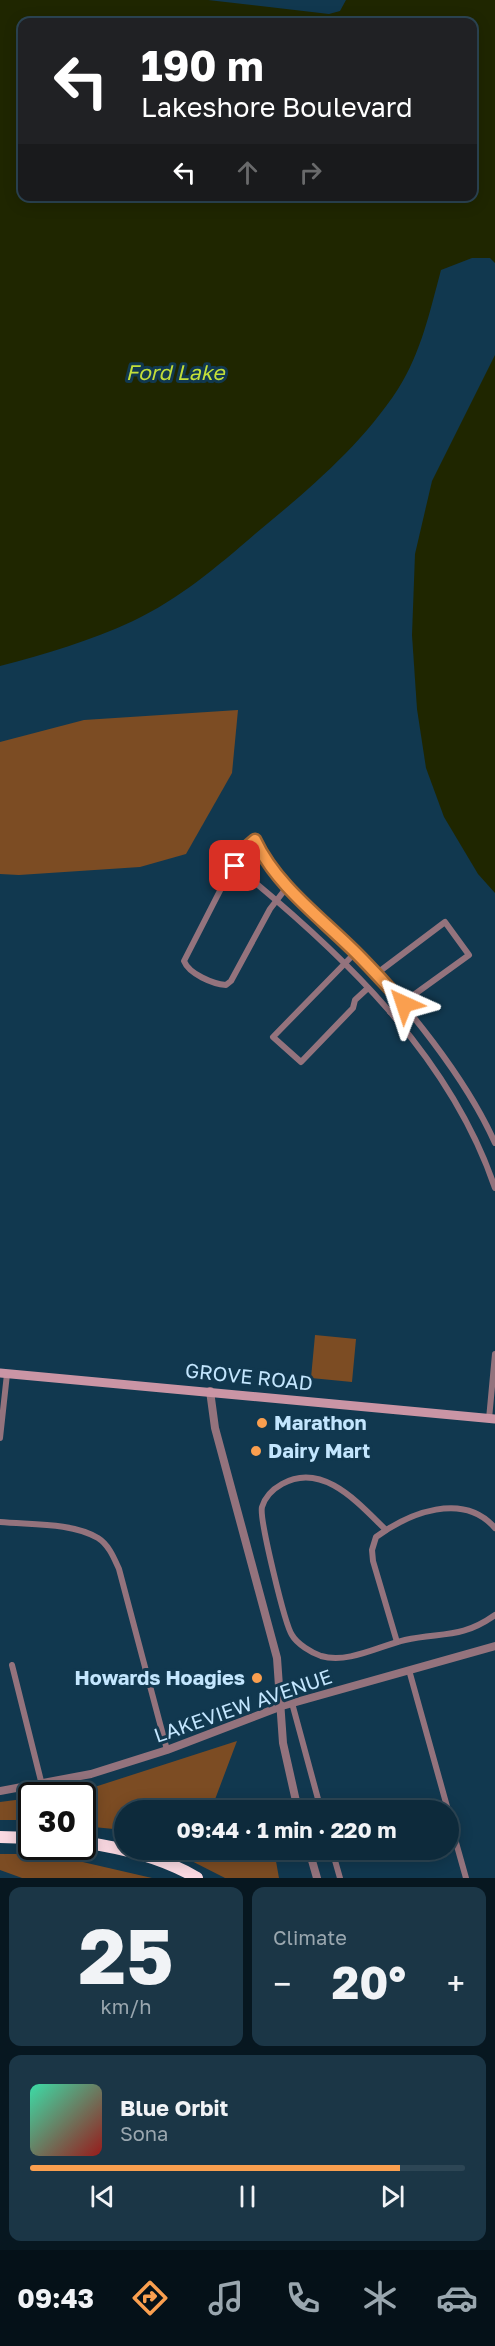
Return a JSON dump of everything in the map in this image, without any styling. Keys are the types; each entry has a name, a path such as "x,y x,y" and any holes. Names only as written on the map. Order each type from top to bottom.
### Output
{"highway":[{"path":"0,1837 18,1838"},
{"path":"96,1844 117,1847 152,1857 197,1878"}],"main road":[{"name":"GROVE ROAD","path":"4,1374 210,1391 492,1419"}],"street":[{"path":"287,887 277,899 226,985 217,984 188,968 185,956 227,877 236,867 241,852 255,840 264,859 287,887 356,952 404,1004 441,1055 495,1143"},
{"path":"236,867 277,899 344,962 390,1012 436,1072 461,1111 475,1136 495,1188"},
{"path":"376,974 445,922 469,955 390,1012"},
{"path":"356,952 273,1036 301,1062 353,1008 355,1000 368,988"},
{"path":"461,1111 473,1104"},
{"path":"492,1419 495,1354"},
{"path":"0,1438 4,1374"},
{"path":"210,1391 215,1428 276,1658 282,1706 283,1743 296,1800"},
{"path":"386,1530 356,1501 327,1480 310,1477 282,1484 266,1498 262,1507 263,1530 292,1635 312,1652 333,1659 424,1636 461,1634 477,1628 495,1615"},
{"path":"397,1642 373,1562 375,1539 386,1530 414,1515 446,1509 476,1514 495,1528"},
{"path":"0,1522 83,1532 99,1539 111,1551 119,1569 167,1750"},
{"name":"LAKEVIEW AVENUE","path":"55,1782 90,1774 167,1750 282,1706 495,1646"},
{"path":"12,1665 41,1782"},
{"path":"409,1670 445,1800"},
{"path":"292,1703 318,1800"},
{"name":"LAKEVIEW AVENUE","path":"0,1791 18,1788"},
{"path":"459,1852 466,1878"},
{"path":"312,1860 317,1878"},
{"path":"335,1860 340,1878"}],"shaded area":[{"path":"238,710 232,773 186,854 140,867 19,875 0,874 0,742 84,720"},
{"path":"315,1335 356,1339 352,1382 311,1378"},
{"path":"237,1741 215,1800 114,1800 114,1829 96,1827 96,1787"},
{"path":"18,1800 18,1820 0,1820 0,1802"},
{"path":"0,1854 18,1854 18,1860 74,1860 152,1878 22,1878 0,1870"},
{"path":"190,1860 276,1860 279,1878 225,1878"}],"water":[{"name":"Ford Lake","path":"0,0 208,0 329,14 340,11 346,0 495,0 495,263 490,258 472,258 441,270 424,331 413,361 398,389 350,449 294,501 197,582 166,603 101,635 0,666"},
{"path":"495,355 495,893 478,874 444,817 426,768 417,709 412,635 415,554 432,481"}],"place":[{"name":"Marathon","path":"262,1423"},
{"name":"Dairy Mart","path":"256,1451"},
{"name":"Howards Hoagies","path":"257,1678"}],"route":[{"path":"235,866 241,852 255,840 264,859 287,887 356,952 404,1004"}]}
